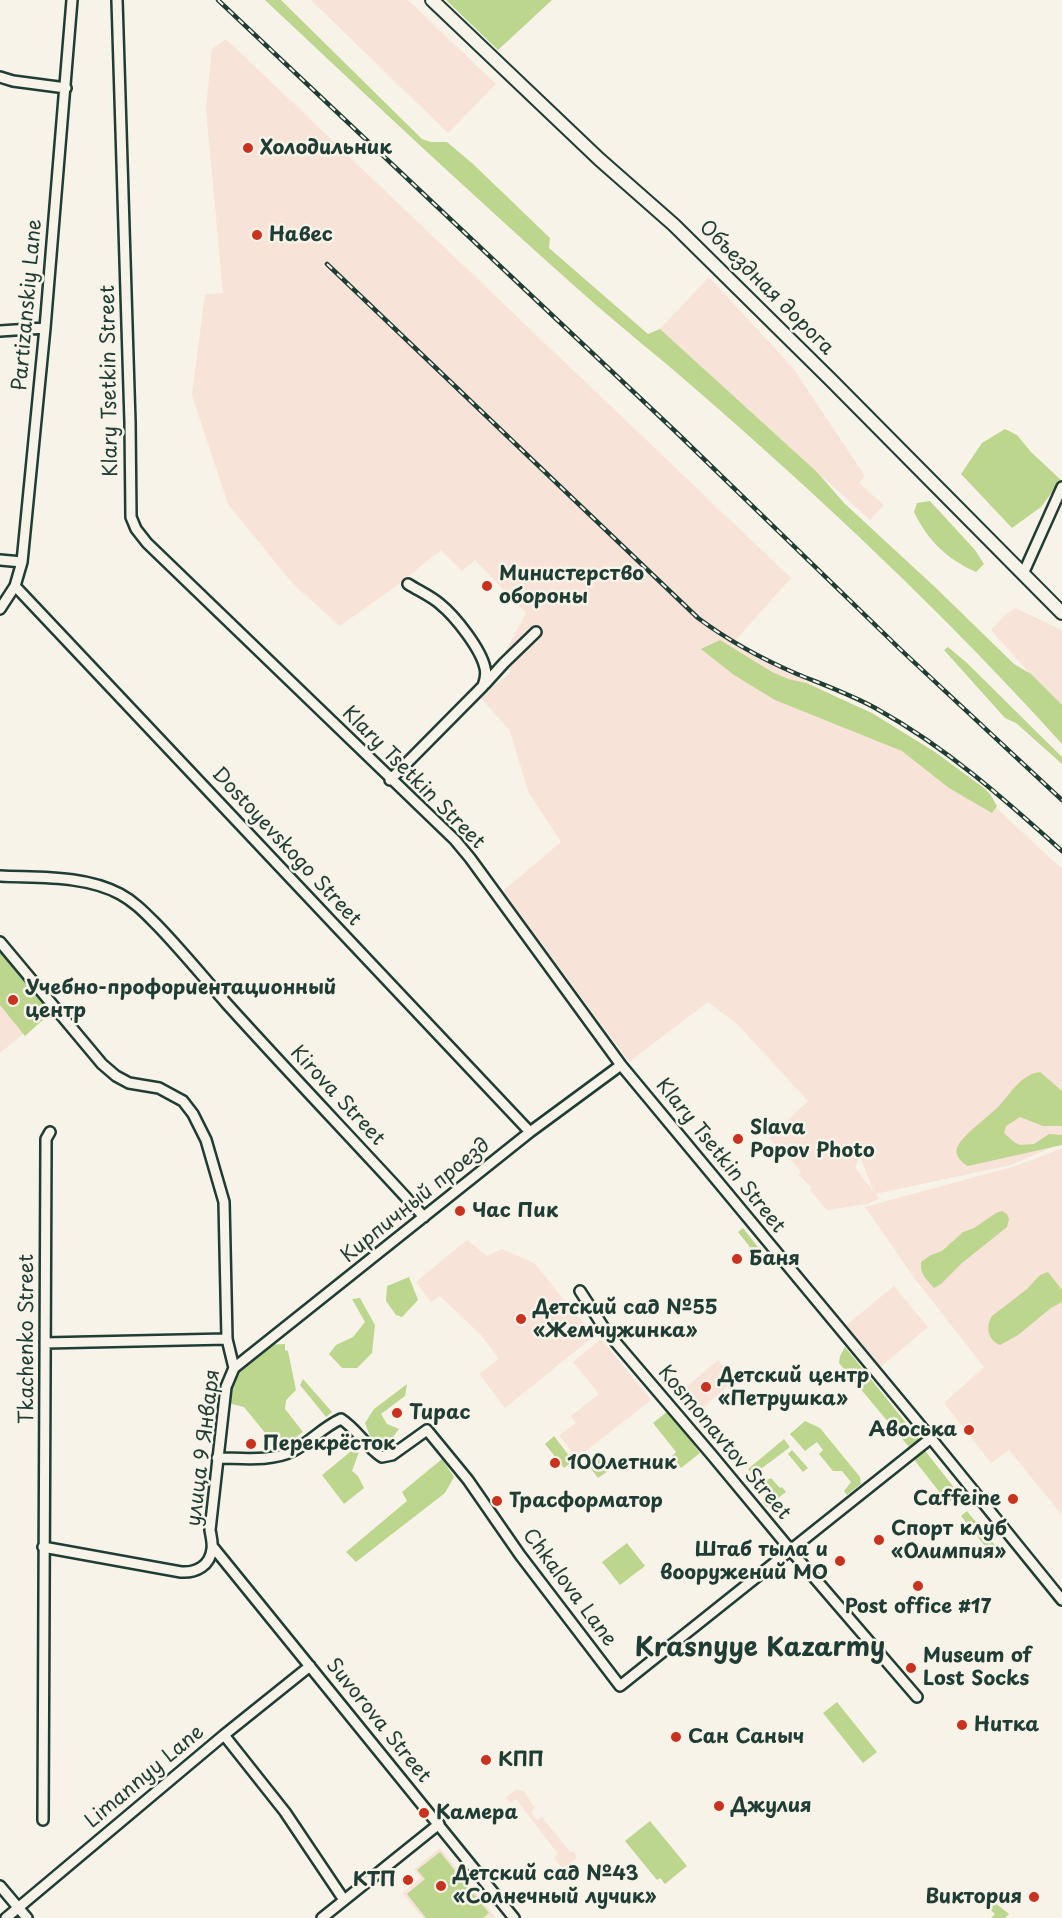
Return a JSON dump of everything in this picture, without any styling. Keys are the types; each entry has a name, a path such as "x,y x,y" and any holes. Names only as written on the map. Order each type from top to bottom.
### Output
{"main road":[{"name":"Объездная дорога","path":"432,0 599,159 674,225 1062,613"}],"street":[{"name":"Partizanskiy Lane","path":"0,609 15,586 22,562 45,328 72,0"},
{"name":"Klary Tsetkin Street","path":"117,0 130,410 131,517 136,529 147,543 390,780 455,840 621,1065 931,1438 1062,1600"},
{"path":"0,77 13,81 66,88"},
{"path":"0,330 45,328"},
{"path":"1023,574 1062,487"},
{"path":"0,560 22,562"},
{"path":"408,584 440,604 459,624 485,666 486,677 483,686"},
{"name":"Dostoyevskogo Street","path":"15,586 530,1132"},
{"path":"390,780 536,632"},
{"name":"Kirova Street","path":"0,876 92,883 103,886 140,907 424,1217"},
{"name":"улица 9 Января","path":"0,942 102,1064 129,1083 159,1088 183,1101 193,1114 206,1140 224,1202 227,1339 234,1368 226,1387 210,1530 213,1547 208,1562 191,1573 43,1547"},
{"name":"Кирпичный проезд","path":"234,1368 530,1132 621,1065"},
{"name":"Tkachenko Street","path":"43,1820 46,1139 50,1132"},
{"name":"Kosmonavtov Street","path":"580,1291 606,1331 917,1697"},
{"name":"улица 9 Января","path":"45,1343 227,1339"},
{"name":"Chkalova Lane","path":"217,1458 279,1456 294,1451 329,1424 341,1419 351,1425 373,1451 382,1457 392,1455 427,1430 468,1480 520,1555 620,1686 931,1438"},
{"name":"Suvorova Street","path":"213,1547 514,1918"},
{"name":"Limannyy Lane","path":"6,1918 310,1666"},
{"path":"224,1735 285,1812 344,1900"},
{"path":"322,1918 439,1824"},
{"path":"0,1886 27,1918"}],"shaded area":[{"path":"311,0 408,0 496,84 448,133"},
{"path":"226,39 791,578 733,643 852,705 993,805 1062,869 1062,1143 1011,1165 875,1194 879,1199 867,1204 827,1210 810,1190 812,1188 799,1175 801,1171 769,1138 808,1101 737,1024 708,1002 629,1062 503,891 561,842 528,791 510,731 480,697 511,672 501,660 526,613 475,560 462,571 441,550 340,626 293,584 228,504 192,395 205,294 223,293 206,109 212,49","holes":["860,1157 874,1192 855,1168"]},
{"path":"709,277 793,368 865,476 859,483 884,505 870,520 660,329"},
{"path":"1015,608 1062,630 1062,710 991,630"},
{"name":"Учебно-профориентационный центр","path":"0,970 41,1019 0,1053"},
{"path":"1062,1148 1062,1515 1009,1450 991,1463 944,1403 984,1367 915,1279 865,1207 1019,1165"},
{"name":"Детский сад №55 «Жемчужинка»","path":"467,1240 487,1256 502,1249 534,1263 594,1336 505,1408 479,1374 499,1359 481,1335 440,1296 431,1302 416,1282"},
{"path":"894,1286 928,1327 879,1368 844,1327"},
{"path":"601,1339 651,1400 577,1458 559,1435 576,1423 571,1416 599,1394 573,1362"},
{"name":"Детский центр «Петрушка»","path":"718,1360 735,1380 694,1415 677,1395"},
{"path":"515,1790 523,1790 535,1808 531,1812 537,1820 542,1817 570,1852 573,1851 577,1857 563,1869 554,1858 558,1854 516,1799 510,1803 506,1797"},
{"name":"Детский сад №43 «Солнечный лучик»","path":"440,1848 496,1918 423,1918 402,1893 421,1878 414,1869"}],"green space":[{"path":"265,0 281,0 422,139 431,142 447,142 473,164 550,238 549,248 648,334 660,329 817,472 844,503 1014,664 1031,674 1062,705 1062,744 929,604 836,515 740,428 512,230"},
{"path":"446,0 552,0 498,50"},
{"path":"1005,429 1017,435 1031,452 1061,480 1041,507 1012,528 961,474 982,443"},
{"path":"930,501 975,550 984,564 976,572 939,548 919,522 914,512 917,503"},
{"path":"720,640 772,672 806,683 872,713 935,752 984,788 997,806 992,813 949,788 902,751 775,700 734,675 701,649"},
{"path":"948,647 1062,757 1062,764 1016,723 1005,718 944,650"},
{"path":"0,947 47,1004 46,1017 25,1036 0,1005"},
{"path":"1040,1072 1062,1091 1062,1126 1043,1126 1020,1117 1006,1126 1004,1133 1020,1145 1034,1144 1049,1134 1062,1135 1062,1145 968,1166 964,1163 956,1151 959,1143 997,1108 1021,1081 1031,1074"},
{"path":"1002,1211 1009,1219 1007,1227 934,1288 923,1273 921,1262 942,1251 963,1232"},
{"path":"743,1228 769,1261 764,1265 738,1232"},
{"path":"1048,1272 1062,1290 1062,1302 1051,1308 1018,1335 1000,1345 996,1343 990,1337 988,1329 992,1316 1027,1289 1040,1275"},
{"path":"409,1277 418,1300 402,1317 396,1315 386,1301 387,1286"},
{"path":"360,1298 375,1325 372,1353 357,1368 342,1368 329,1354 336,1345 353,1337 365,1322 352,1299"},
{"path":"285,1344 296,1390 286,1400 285,1409 303,1432 279,1450 244,1407 228,1403 238,1369 265,1345"},
{"path":"845,1347 919,1439 909,1447 839,1363"},
{"path":"303,1379 332,1412 326,1417 300,1385"},
{"path":"407,1384 405,1396 381,1414 387,1424 399,1429 390,1441 373,1444 365,1423 374,1409"},
{"path":"668,1411 700,1453 681,1468 672,1456 676,1452 653,1423"},
{"path":"805,1421 820,1428 860,1477 861,1484 847,1495 844,1491 851,1482 842,1471 833,1471 819,1454 823,1450 817,1442 805,1451 790,1434"},
{"path":"554,1436 573,1461 564,1468 545,1444"},
{"path":"784,1439 790,1447 757,1472 765,1481 771,1478 786,1492 767,1507 763,1503 771,1497 748,1469"},
{"path":"355,1448 359,1452 352,1471 358,1476 364,1488 344,1504 322,1475"},
{"path":"923,1448 959,1494 948,1503 912,1457"},
{"path":"792,1450 808,1468 803,1472 788,1454"},
{"path":"605,1455 614,1467 598,1478 589,1466"},
{"path":"442,1459 454,1477 445,1493 356,1562 346,1552 407,1501 402,1492"},
{"path":"967,1511 1003,1555 996,1560 961,1516"},
{"path":"627,1543 645,1566 620,1585 602,1562"},
{"path":"837,1702 877,1752 863,1763 823,1713"},
{"path":"650,1821 687,1866 665,1884 660,1878 657,1880 625,1841"},
{"name":"Детский сад №43 «Солнечный лучик»","path":"440,1852 489,1913 483,1918 426,1918 407,1894 425,1879 417,1870"},
{"path":"989,1898 1009,1914 1005,1918 991,1918 995,1914 986,1906"}],"railway":[{"path":"218,0 675,431 901,650 1062,800"},
{"path":"327,264 698,618 758,656 858,699 903,724 974,775 1062,851"}],"place":[{"name":"Холодильник","path":"248,148"},
{"name":"Навес","path":"257,235"},
{"name":"Министерство обороны","path":"487,586"},
{"name":"Учебно-профориентационный центр","path":"13,1000"},
{"name":"Slava Popov Photo","path":"738,1139"},
{"name":"Час Пик","path":"460,1211"},
{"name":"Баня","path":"737,1259"},
{"name":"Детский сад №55 «Жемчужинка»","path":"521,1319"},
{"name":"Детский центр «Петрушка»","path":"706,1387"},
{"name":"Тирас","path":"397,1413"},
{"name":"Авоська","path":"969,1430"},
{"name":"Перекрёсток","path":"251,1444"},
{"name":"100летник","path":"555,1463"},
{"name":"Caffeine","path":"1013,1499"},
{"name":"Трасформатор","path":"497,1501"},
{"name":"Спорт клуб «Олимпия»","path":"879,1540"},
{"name":"Штаб тыла и вооружений МО","path":"840,1561"},
{"name":"Post office #17","path":"918,1586"},
{"name":"Museum of Lost Socks","path":"911,1668"},
{"name":"Нитка","path":"962,1725"},
{"name":"Сан Саныч","path":"676,1737"},
{"name":"КПП","path":"486,1760"},
{"name":"Джулия","path":"719,1806"},
{"name":"Камера","path":"424,1813"},
{"name":"КТП","path":"408,1880"},
{"name":"Детский сад №43 «Солнечный лучик»","path":"441,1886"},
{"name":"Виктория","path":"1034,1897"}],"district":[{"name":"Krasnyye Kazarmy","path":"760,1649"}]}
